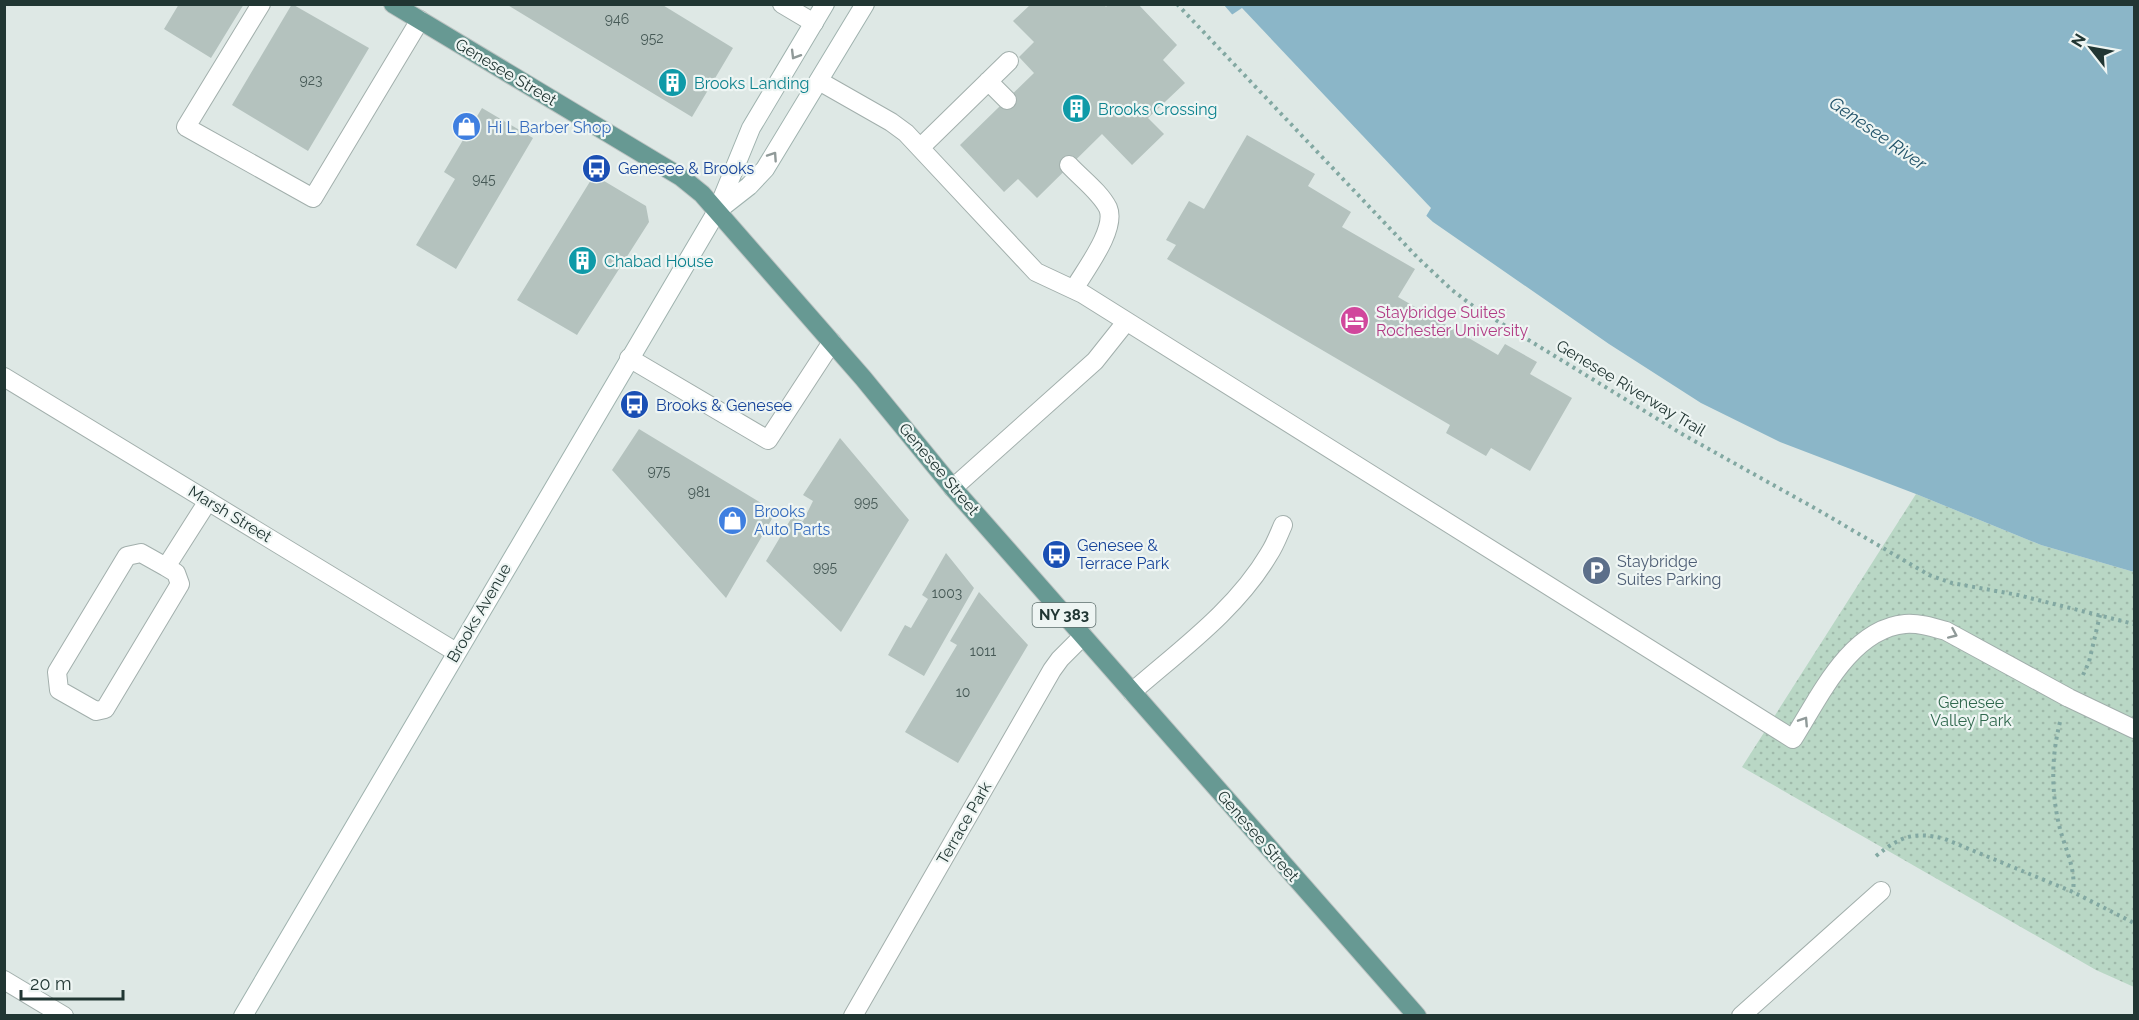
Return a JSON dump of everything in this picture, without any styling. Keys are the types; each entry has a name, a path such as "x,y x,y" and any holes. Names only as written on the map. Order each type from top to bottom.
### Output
{"main road":[{"path":"261,4 186,127 313,198 420,20"},
{"name":"Genesee Street","path":"393,4 692,185 832,342 953,488 1417,1016"},
{"path":"782,4 814,22"},
{"path":"717,211 751,129 825,4"},
{"path":"717,211 749,186 765,169 865,4"},
{"path":"921,147 1009,61"},
{"path":"819,81 891,122 921,147 1031,267 1048,278 1074,289 1793,739 1838,667 1851,652 1884,629 1904,624 1925,625 1954,634 2069,699 2134,729"},
{"path":"988,81 1007,100"},
{"path":"1069,165 1101,198 1110,216 1105,237 1074,289"},
{"name":"Brooks Avenue","path":"243,1016 717,211"},
{"path":"953,488 1095,361 1125,322"},
{"path":"629,358 768,440 832,342"},
{"name":"Marsh Street","path":"4,377 456,652"},
{"path":"166,567 208,501"},
{"path":"1132,692 1216,619 1270,554 1283,525"},
{"path":"141,553 166,567 176,573 180,584 105,709 96,711 59,690 57,672 127,556 141,553"},
{"name":"Terrace Park","path":"853,1016 1052,670 1083,636"},
{"path":"1741,1016 1881,891"},
{"path":"4,980 64,1016"}],"path":[{"name":"Genesee Riverway Trail","path":"1177,4 1417,256 1452,290 1473,306 1682,434 1929,575 1952,583 2018,595 2134,624"},
{"path":"2073,892 2074,870 2059,827 2052,788 2055,746 2069,699 2089,662 2100,615"},
{"path":"1876,856 1893,842 1911,835 1927,834 1945,839 2073,892 2134,923"}],"green space":[{"name":"Genesee Valley Park","path":"1916,494 2041,545 2134,572 2134,987 2096,970 1742,767"}],"water":[{"name":"Genesee River","path":"1224,5 2134,5 2134,572 2041,545 1780,442 1701,403 1609,344 1433,222 1382,175 1268,56"}],"pier":[{"path":"1242,8 1431,208 1425,218 1380,177 1265,58 1230,16"}],"building":[{"path":"179,4 244,4 211,58 164,29"},
{"path":"292,4 369,48 308,151 232,105"},
{"name":"Brooks Landing","path":"506,4 661,4 733,48 692,117"},
{"name":"Brooks Crossing","path":"1031,4 1104,4 1106,7 1108,4 1138,4 1177,45 1163,60 1185,83 1148,118 1164,134 1132,165 1102,134 1037,198 1018,179 1004,192 960,145 1034,73 1019,57 1034,42 1013,21"},
{"path":"482,108 533,138 456,269 416,245 455,179 444,172"},
{"name":"Staybridge Suites Rochester University","path":"1247,135 1315,174 1308,186 1351,212 1342,227 1415,269 1398,297 1498,355 1505,344 1537,362 1530,374 1572,398 1530,471 1491,448 1486,456 1446,433 1450,425 1167,259 1176,245 1166,240 1189,201 1204,209"},
{"name":"Chabad House","path":"594,175 646,206 649,222 577,335 517,300"},
{"path":"639,429 776,512 726,598 612,470"},
{"path":"840,438 909,520 841,632 766,561 792,517 803,521 813,501 803,495"},
{"path":"946,553 974,588 924,676 888,655 905,625 911,628 928,599 922,595"},
{"path":"979,592 1028,645 958,763 905,732 957,645 950,641"}],"place":[{"name":"Brooks Landing","path":"673,83"},
{"name":"Brooks Crossing","path":"1077,109"},
{"name":"Hi L Barber Shop","path":"466,127"},
{"name":"Genesee & Brooks","path":"597,168"},
{"name":"Chabad House","path":"583,261"},
{"name":"Staybridge Suites Rochester University","path":"1355,321"},
{"name":"Brooks & Genesee","path":"635,405"},
{"name":"Brooks Auto Parts","path":"733,520"},
{"name":"Genesee & Terrace Park","path":"1056,554"},
{"name":"Staybridge Suites Parking","path":"1596,570"}]}
